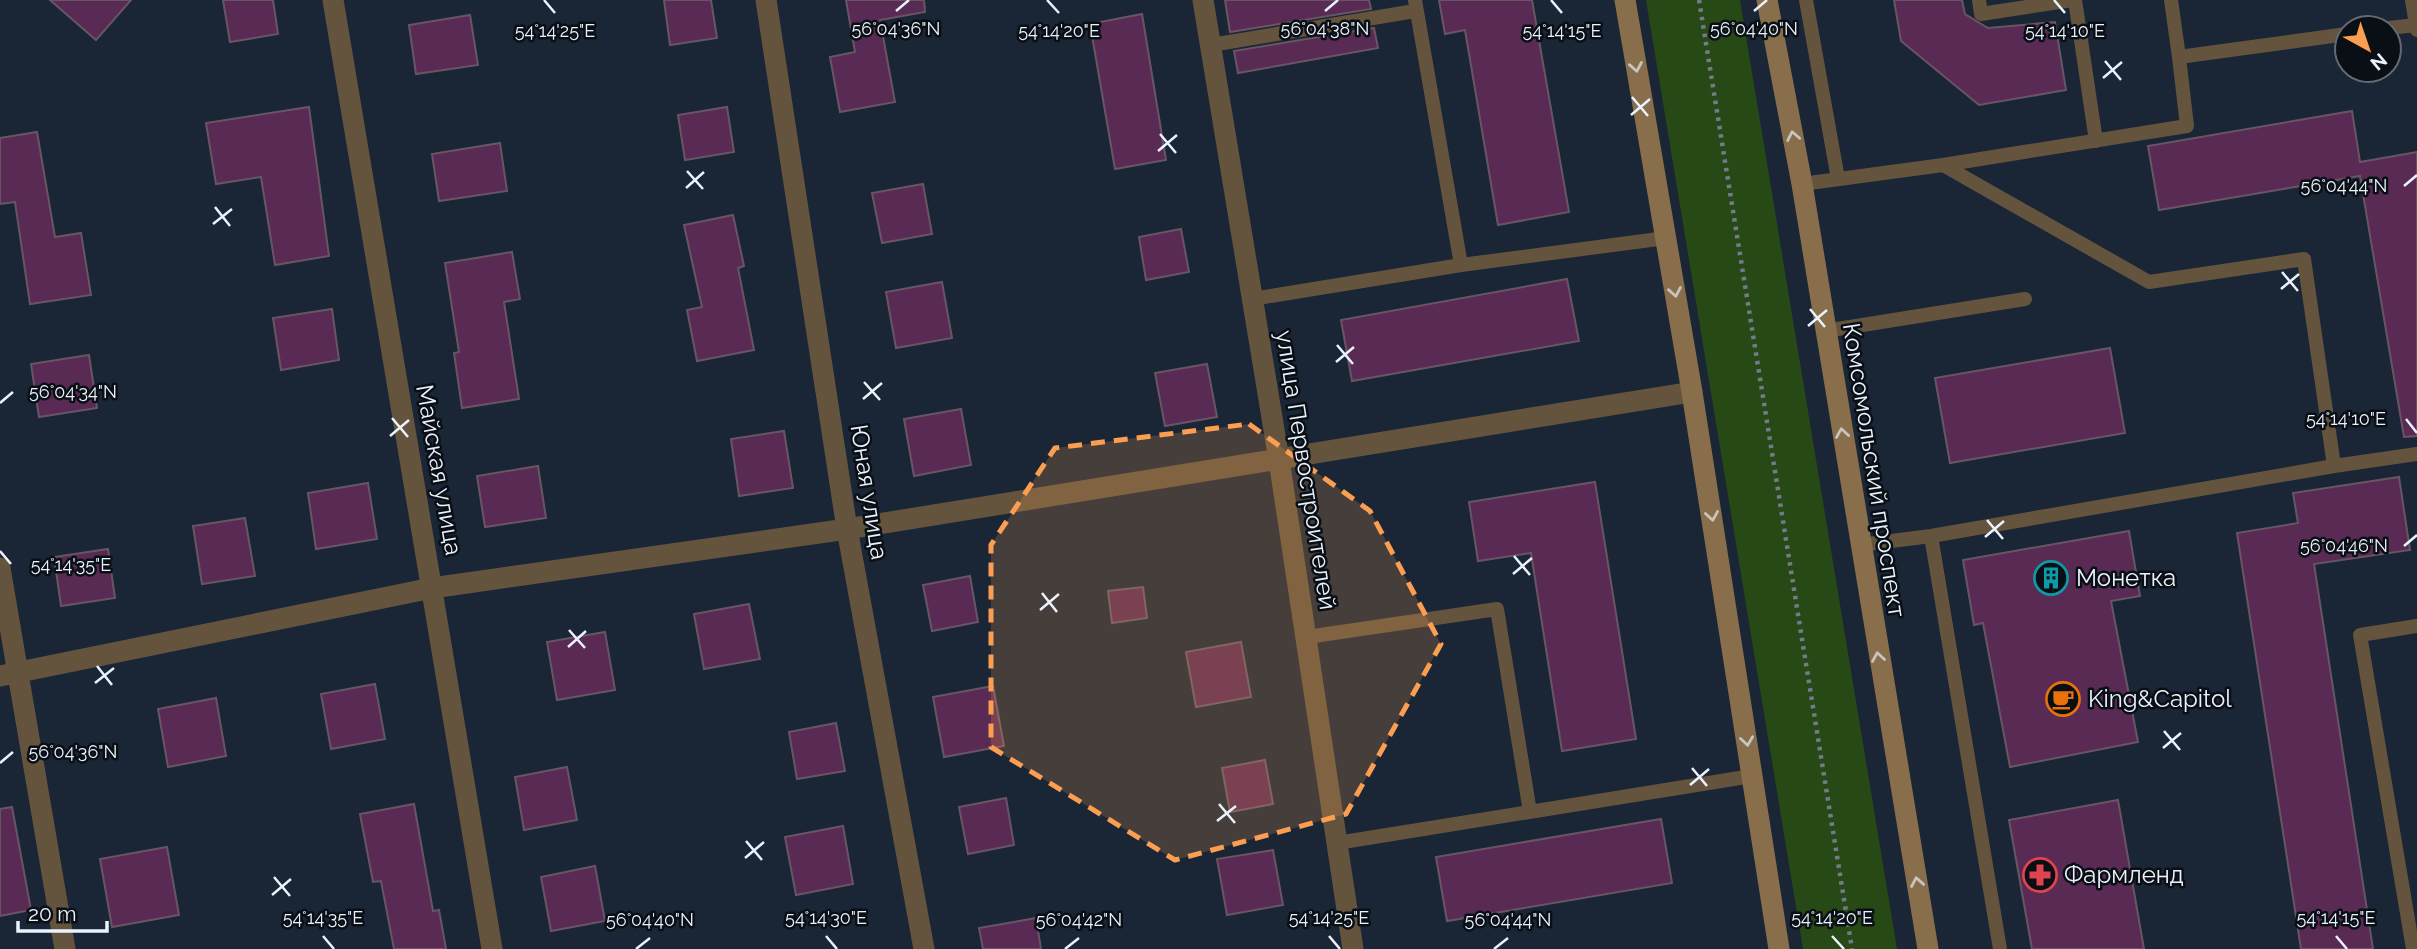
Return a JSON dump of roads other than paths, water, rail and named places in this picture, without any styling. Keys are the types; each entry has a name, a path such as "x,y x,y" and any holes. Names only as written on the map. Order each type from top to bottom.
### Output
{"main road":[{"path":"1625,0 1692,392 1779,949"},
{"name":"Комсомольский проспект","path":"1767,0 1802,184 1928,949"}],"street":[{"name":"Майская улица","path":"333,0 492,949"},
{"name":"Юная улица","path":"766,0 847,529 924,949"},
{"name":"улица Первостроителей","path":"1203,0 1307,637 1353,949"},
{"path":"9,674 432,588 847,529 1692,392"},
{"path":"0,569 9,674 65,949"}],"lane":[{"path":"1806,0 1838,178"},
{"path":"1979,0 1982,14 2073,0 2096,141"},
{"path":"1802,184 1943,165 2188,126 2171,0"},
{"path":"2412,0 2417,30"},
{"path":"1210,45 1415,6 1461,265"},
{"path":"2179,57 2333,36"},
{"path":"1943,165 2149,282 2304,259 2334,466"},
{"path":"1252,299 1461,265 1665,238"},
{"path":"1825,331 2025,299"},
{"path":"1860,545 1931,536 2417,454"},
{"path":"1931,536 2000,949"},
{"path":"1307,637 1497,609 1530,812"},
{"path":"2413,949 2360,635 2417,626"},
{"path":"1337,843 1752,776"}],"place":[{"name":"Монетка","path":"2051,578"},
{"name":"King&Capitol","path":"2063,699"},
{"name":"Фармленд","path":"2040,875"}]}
